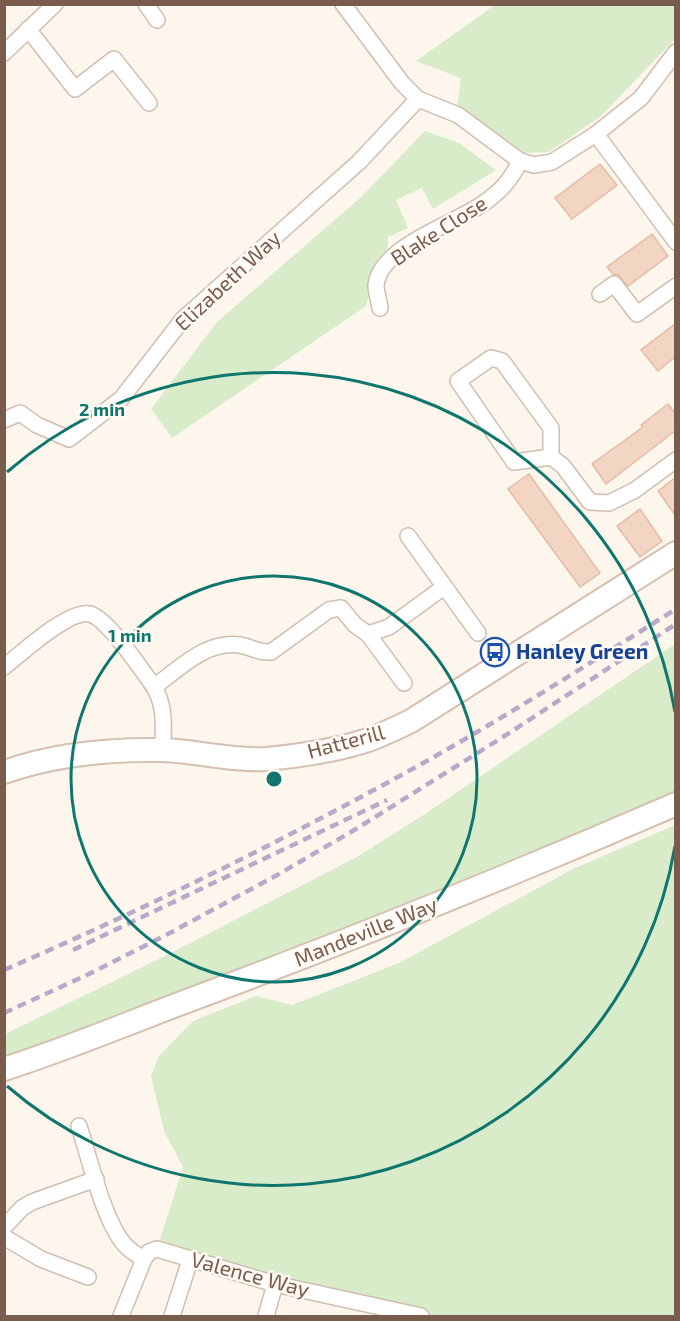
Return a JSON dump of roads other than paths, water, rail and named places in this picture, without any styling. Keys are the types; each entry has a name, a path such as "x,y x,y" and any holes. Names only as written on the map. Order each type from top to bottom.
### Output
{"main road":[{"name":"Hatterill","path":"4,772 62,756 89,752 162,750 225,758 265,759 328,750 366,741 411,721 675,553"},
{"name":"Mandeville Way","path":"4,1069 343,942 675,804"},
{"name":"Mandeville Way","path":"4,1076 54,1052"}],"street":[{"path":"4,52 55,4"},
{"path":"146,4 157,20"},
{"path":"344,4 402,83 418,99 458,115 520,161 534,165 552,162 596,134 641,98 675,52"},
{"path":"28,29 75,89 114,59 149,103"},
{"name":"Elizabeth Way","path":"4,420 20,413 37,425 69,439 113,406 122,399 183,319 359,162 418,99"},
{"path":"596,134 675,242"},
{"name":"Blake Close","path":"380,308 376,285 387,260 428,233 487,202 511,180 520,161"},
{"path":"600,294 614,284 637,314 675,286"},
{"path":"551,457 551,428 502,361 491,358 458,381 514,462 551,457 563,466 590,502 609,502 635,490 675,460"},
{"path":"408,536 478,633"},
{"path":"368,634 388,627 444,587"},
{"path":"154,687 203,650 223,644 242,645 261,653 271,652 329,610 341,608 355,625 368,634 404,683"},
{"path":"4,667 77,615 90,614 104,621 161,698 164,714 162,750"},
{"path":"79,1125 96,1179 119,1237 125,1245 144,1259 121,1317"},
{"path":"4,1227 22,1208 32,1202 96,1179"},
{"path":"4,1237 41,1259 88,1277"},
{"name":"Valence Way","path":"144,1259 149,1252 157,1249 377,1312 421,1317"},
{"path":"172,1317 190,1260"},
{"path":"266,1317 275,1284"}],"railway":[{"path":"4,970 264,848 366,794 482,729 676,609"},
{"path":"4,1013 89,974 279,874 503,737 676,624"},
{"path":"73,950 387,800"}],"place":[{"name":"Hanley Green","path":"495,652"}]}
